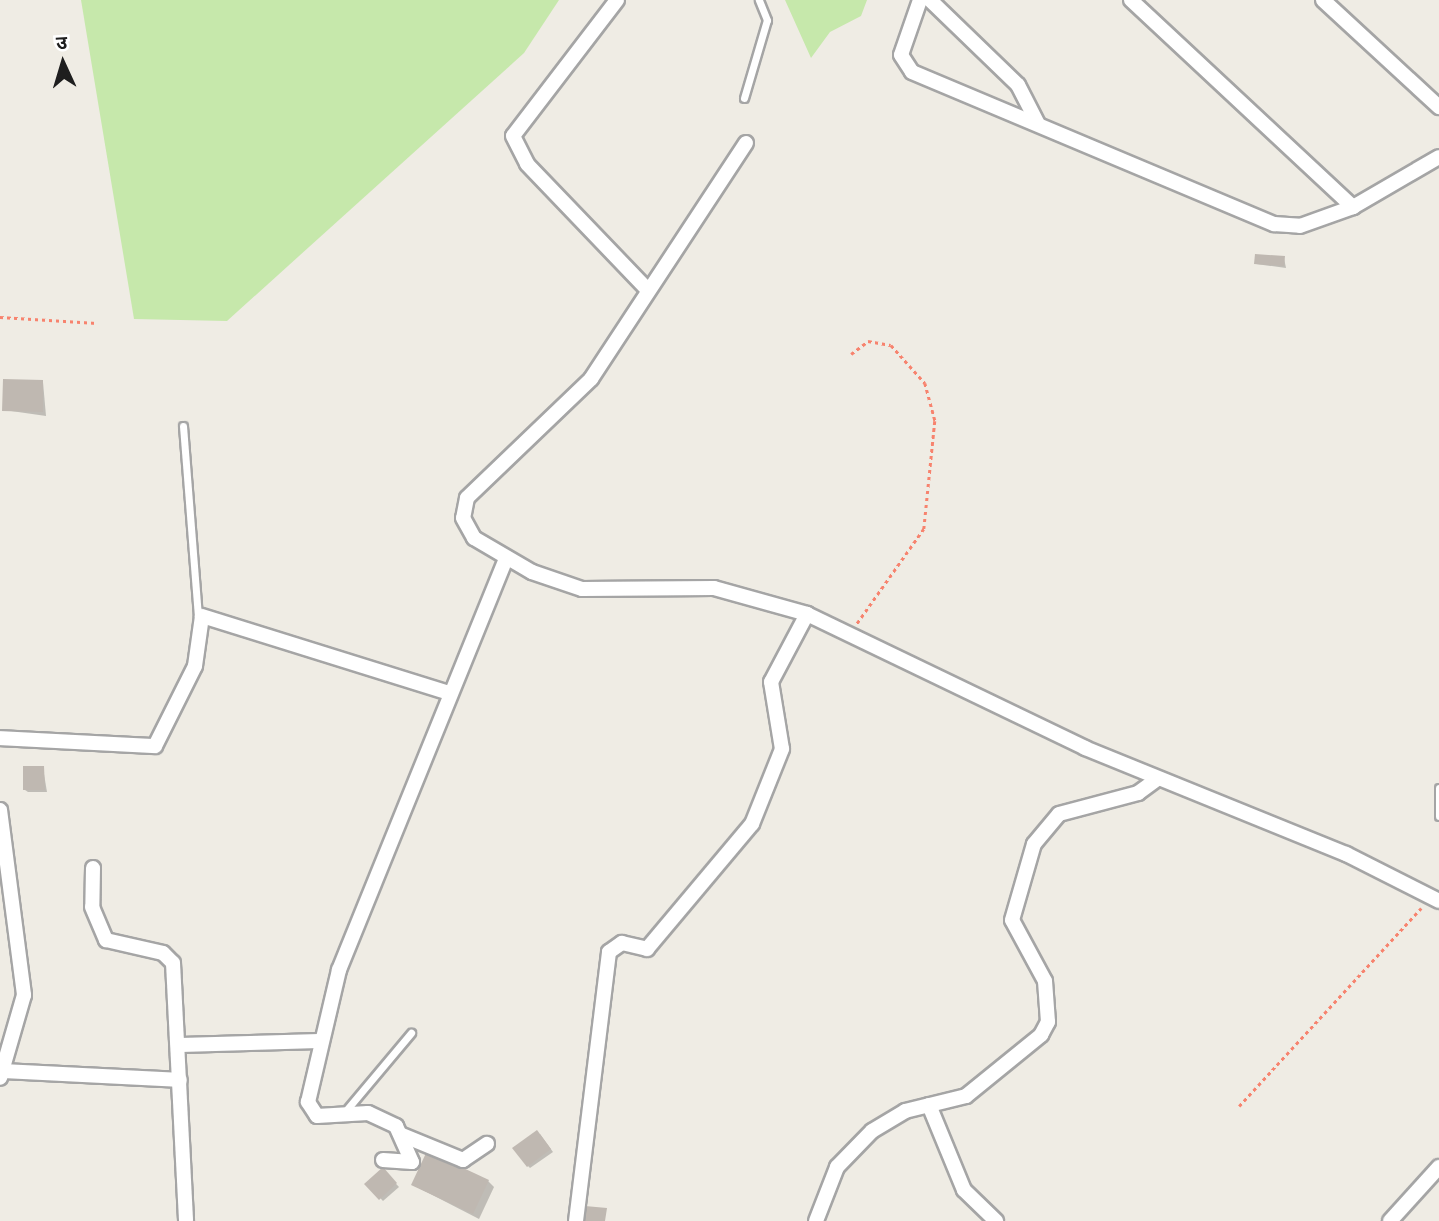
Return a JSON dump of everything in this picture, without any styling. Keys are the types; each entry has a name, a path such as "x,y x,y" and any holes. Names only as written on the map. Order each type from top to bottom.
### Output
{"street":[{"path":"617,0 513,136 527,164 647,289"},
{"path":"920,0 903,42 904,65 1275,224 1300,226 1353,207 1439,157"},
{"path":"930,0 1018,85 1037,122"},
{"path":"1131,0 1353,207"},
{"path":"1323,0 1439,107"},
{"path":"746,143 577,396 467,498 467,529 506,559 582,589 714,587 807,614 1157,779 1323,845 1434,899"},
{"path":"487,1144 463,1160 402,1135 378,1116 309,1112 321,1041 339,970 449,693 506,559"},
{"path":"576,1221 609,952 622,943 647,949 752,824 770,793 782,749 771,682 807,614"},
{"path":"0,738 155,746 195,666 198,617 251,626 449,693"},
{"path":"816,1221 837,1167 859,1143 895,1116 987,1084 1047,1026 1043,973 1016,937 1012,920 1021,872 1043,827 1059,814 1138,793 1157,779"},
{"path":"0,810 24,995 2,1075 180,1080"},
{"path":"93,869 92,907 106,940 172,959 179,1045 186,1221"},
{"path":"179,1045 321,1041"},
{"path":"929,1105 964,1190 996,1221"},
{"path":"383,1160 412,1162 402,1135"},
{"path":"1390,1221 1439,1167"}],"lane":[{"path":"744,98 767,20 759,0"},
{"path":"183,426 198,617"},
{"path":"1439,788 1439,816"},
{"path":"343,1115 411,1033"}],"path":[{"path":"0,317 97,323"},
{"path":"851,354 868,341 891,345 925,383 935,421 924,529 851,633"},
{"path":"1239,1105 1434,899"}],"green space":[{"path":"81,0 559,0 524,53 227,321 134,319"},
{"path":"785,0 867,0 861,16 830,32 811,58"}],"building":[{"path":"1255,254 1285,256 1284,266 1254,264"},
{"path":"3,379 43,380 43,412 2,411"},
{"path":"23,766 44,766 45,790 23,790"},
{"path":"537,1130 551,1149 527,1167 512,1148"},
{"path":"427,1151 489,1180 473,1214 411,1185"},
{"path":"383,1167 397,1183 379,1200 364,1184"},
{"path":"585,1206 607,1208 605,1221 583,1221"}]}
